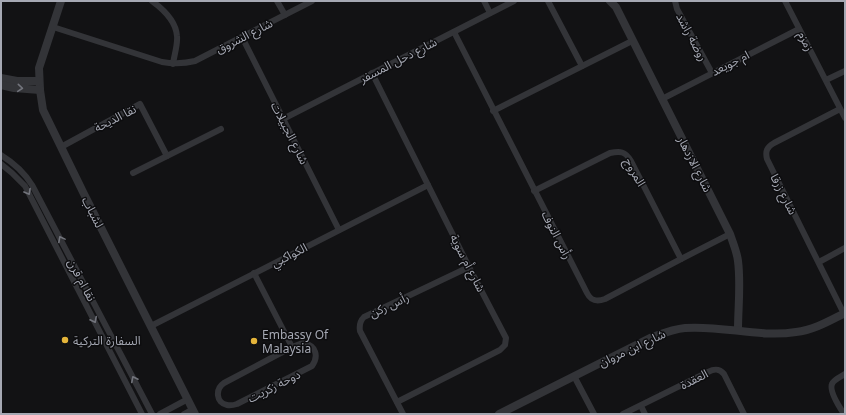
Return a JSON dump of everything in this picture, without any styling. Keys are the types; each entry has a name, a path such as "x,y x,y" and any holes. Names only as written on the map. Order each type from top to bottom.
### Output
{"street":[{"name":"لشباب","path":"60,1 39,68 39,81 43,110 194,412"},
{"path":"152,1 168,15 176,32 177,40 173,64"},
{"path":"277,1 285,15"},
{"name":"شارع الشروق","path":"53,27 162,62 180,64 195,61 312,1"},
{"path":"484,1 490,13"},
{"name":"شارع دحل المسفر","path":"283,118 514,1"},
{"path":"548,1 582,66"},
{"name":"شارع الازدهار","path":"610,1 616,4 632,41 730,234 736,250 740,279 738,330"},
{"name":"روضة راشد","path":"675,1 677,8 712,73"},
{"name":"زمزم","path":"785,1 845,118"},
{"name":"ام جويعد","path":"662,99 799,29"},
{"name":"رأس النوف","path":"454,32 534,191 587,293 592,299 596,301 605,299 730,234"},
{"name":"شارع الجبيلات","path":"242,37 339,230"},
{"path":"493,111 632,41"},
{"path":"826,80 845,71"},
{"name":"شارع أم سوية","path":"372,73 469,267 506,336 505,345 495,353 397,402"},
{"path":"1,78 17,81 39,81"},
{"path":"1,85 14,88 40,90"},
{"name":"نقا الديحة","path":"61,147 140,104 167,156"},
{"name":"شارع زرقا","path":"840,109 769,146 767,149 766,159 845,313"},
{"path":"133,173 221,129"},
{"name":"المروج","path":"534,191 610,153 617,151 622,152 628,156 631,161 681,259"},
{"name":"نقا ام قرن","path":"1,155 13,163 27,177 32,185 152,414"},
{"name":"نقا ام قرن","path":"1,164 25,186 142,414"},
{"name":"الكواكبي","path":"151,326 428,185"},
{"path":"819,262 845,248"},
{"name":"رأس ركن","path":"403,414 360,331 359,327 361,320 364,317 469,267"},
{"path":"254,273 292,347"},
{"name":"شارع ابن مروان","path":"499,414 650,338 668,331 685,328 707,328 775,334 795,332 823,325 845,313"},
{"name":"دوحة زكريت","path":"300,344 307,344 311,346 316,355 316,360 312,366 237,404 231,406 223,404 219,399 217,394 221,385 292,347 300,344"},
{"name":"العقدة","path":"623,414 717,369 724,374 744,414"},
{"path":"844,414 831,388 834,380 845,374"},
{"path":"574,376 594,414"},
{"path":"160,414 188,400"},
{"path":"641,406 645,414"},
{"path":"184,414 194,412"}],"place":[{"name":"السفارة التركية","path":"65,340"},
{"name":"Embassy Of Malaysia","path":"254,341"}]}
